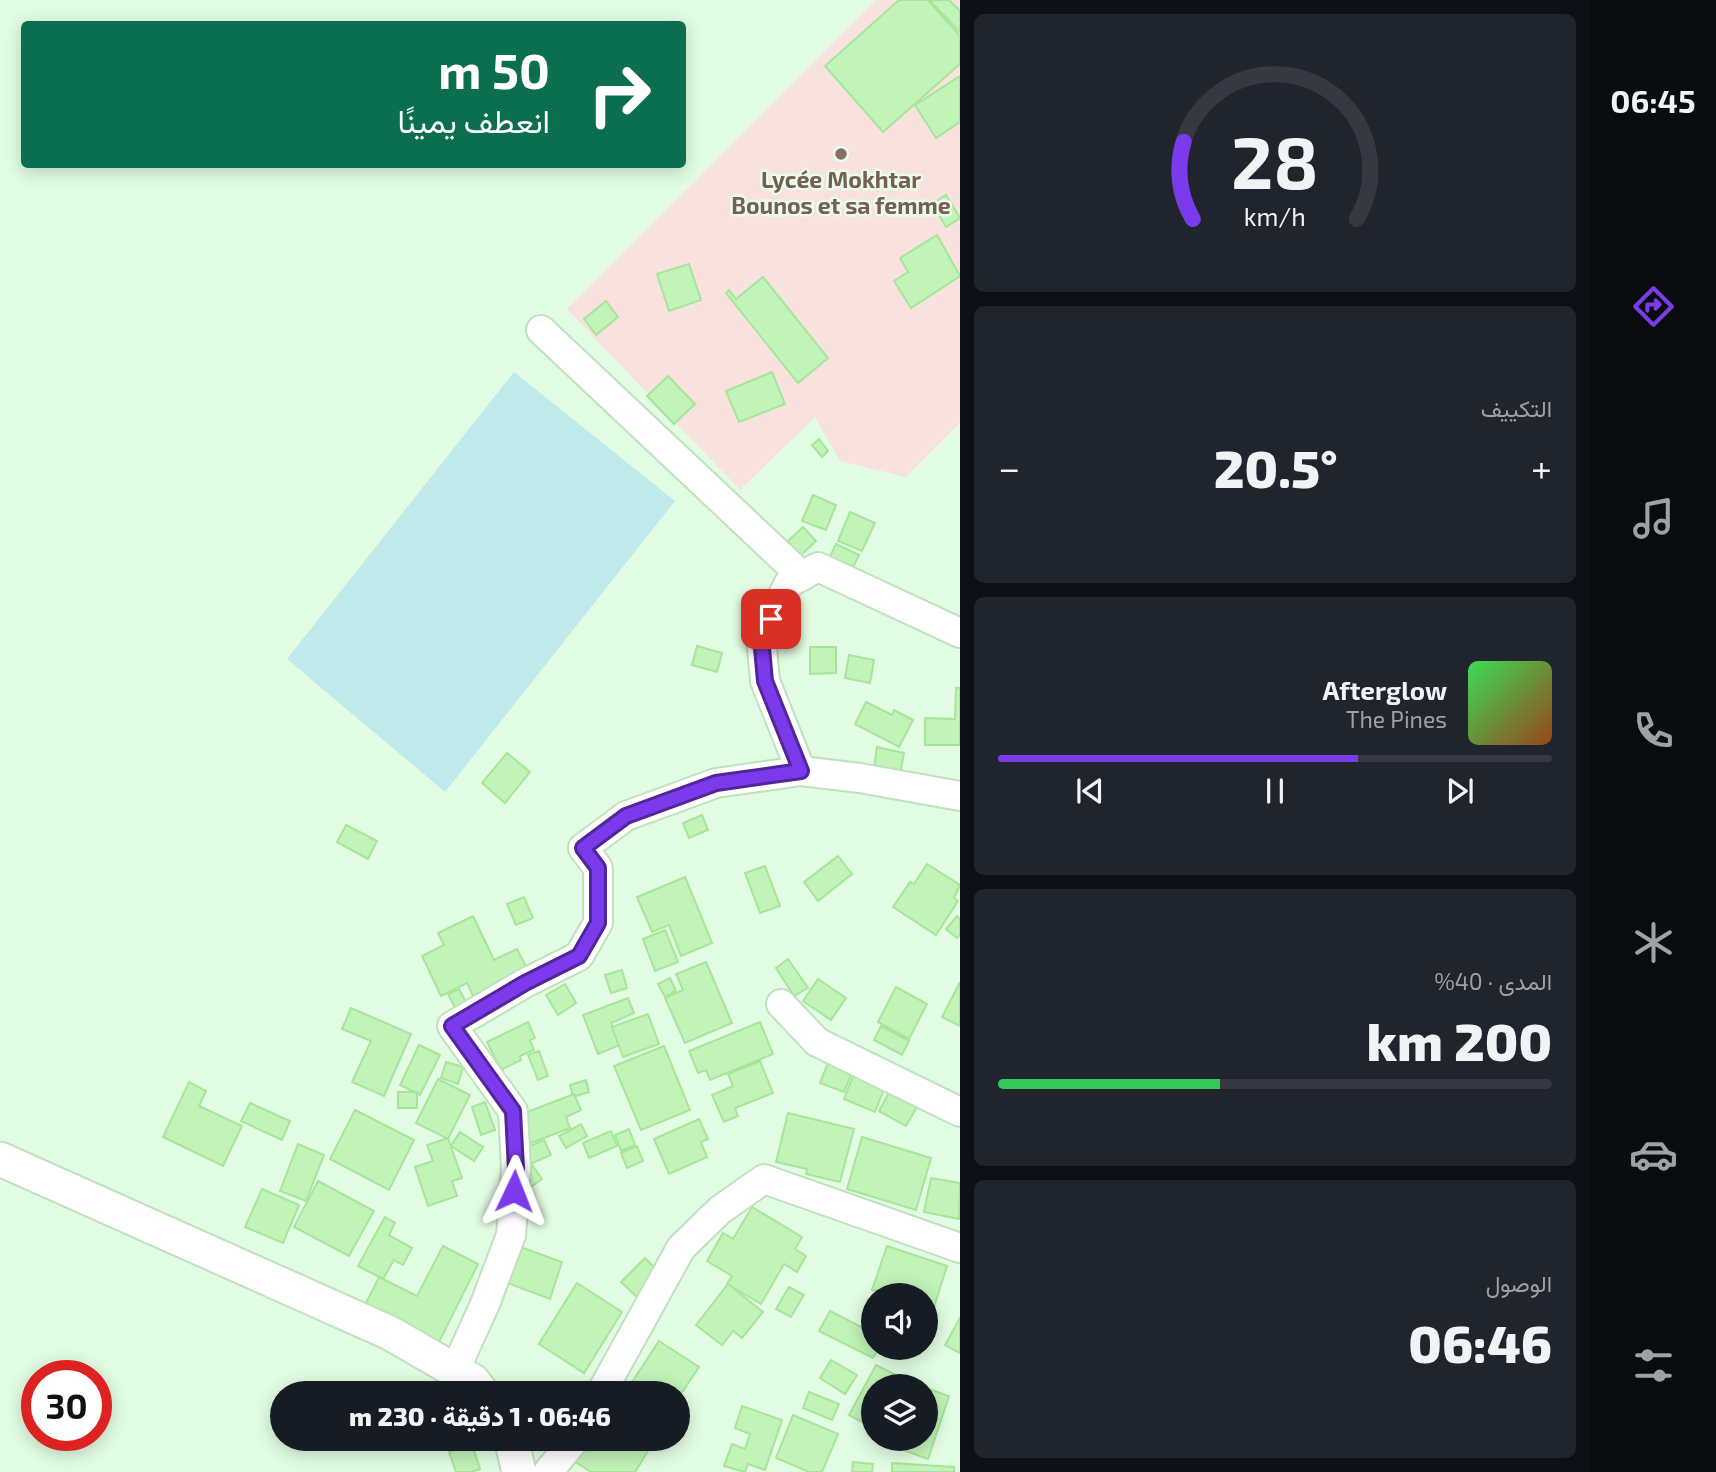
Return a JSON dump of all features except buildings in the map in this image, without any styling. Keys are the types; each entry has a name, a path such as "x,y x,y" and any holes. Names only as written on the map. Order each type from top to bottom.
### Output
{"street":[{"path":"541,330 802,576"},
{"path":"801,771 765,681 761,637 789,583 818,567 960,633"},
{"path":"455,1370 485,1304 511,1235 516,1169 513,1111 452,1026 525,983 579,956 598,923 598,868 583,848 626,816 716,783 801,771 860,778 960,796"},
{"path":"781,1004 817,1042 960,1112"},
{"path":"0,1159 390,1333 473,1381"},
{"path":"608,1381 681,1248 720,1210 764,1179 960,1248"},
{"path":"514,1451 519,1472"},
{"path":"548,1472 565,1451"}],"shaded area":[{"name":"Lycée Mokhtar Bounos et sa femme","path":"876,0 960,0 960,423 906,477 840,461 815,417 740,490 567,309"},
{"path":"514,372 675,501 445,792 287,659"}],"place":[{"name":"Lycée Mokhtar Bounos et sa femme","path":"841,154"}],"route":[{"path":"514,1191 516,1169 513,1111 482,1064 452,1026 525,983 579,956 598,923 598,868 583,848 626,816 716,783 801,771 765,681 761,637 771,619"}]}
